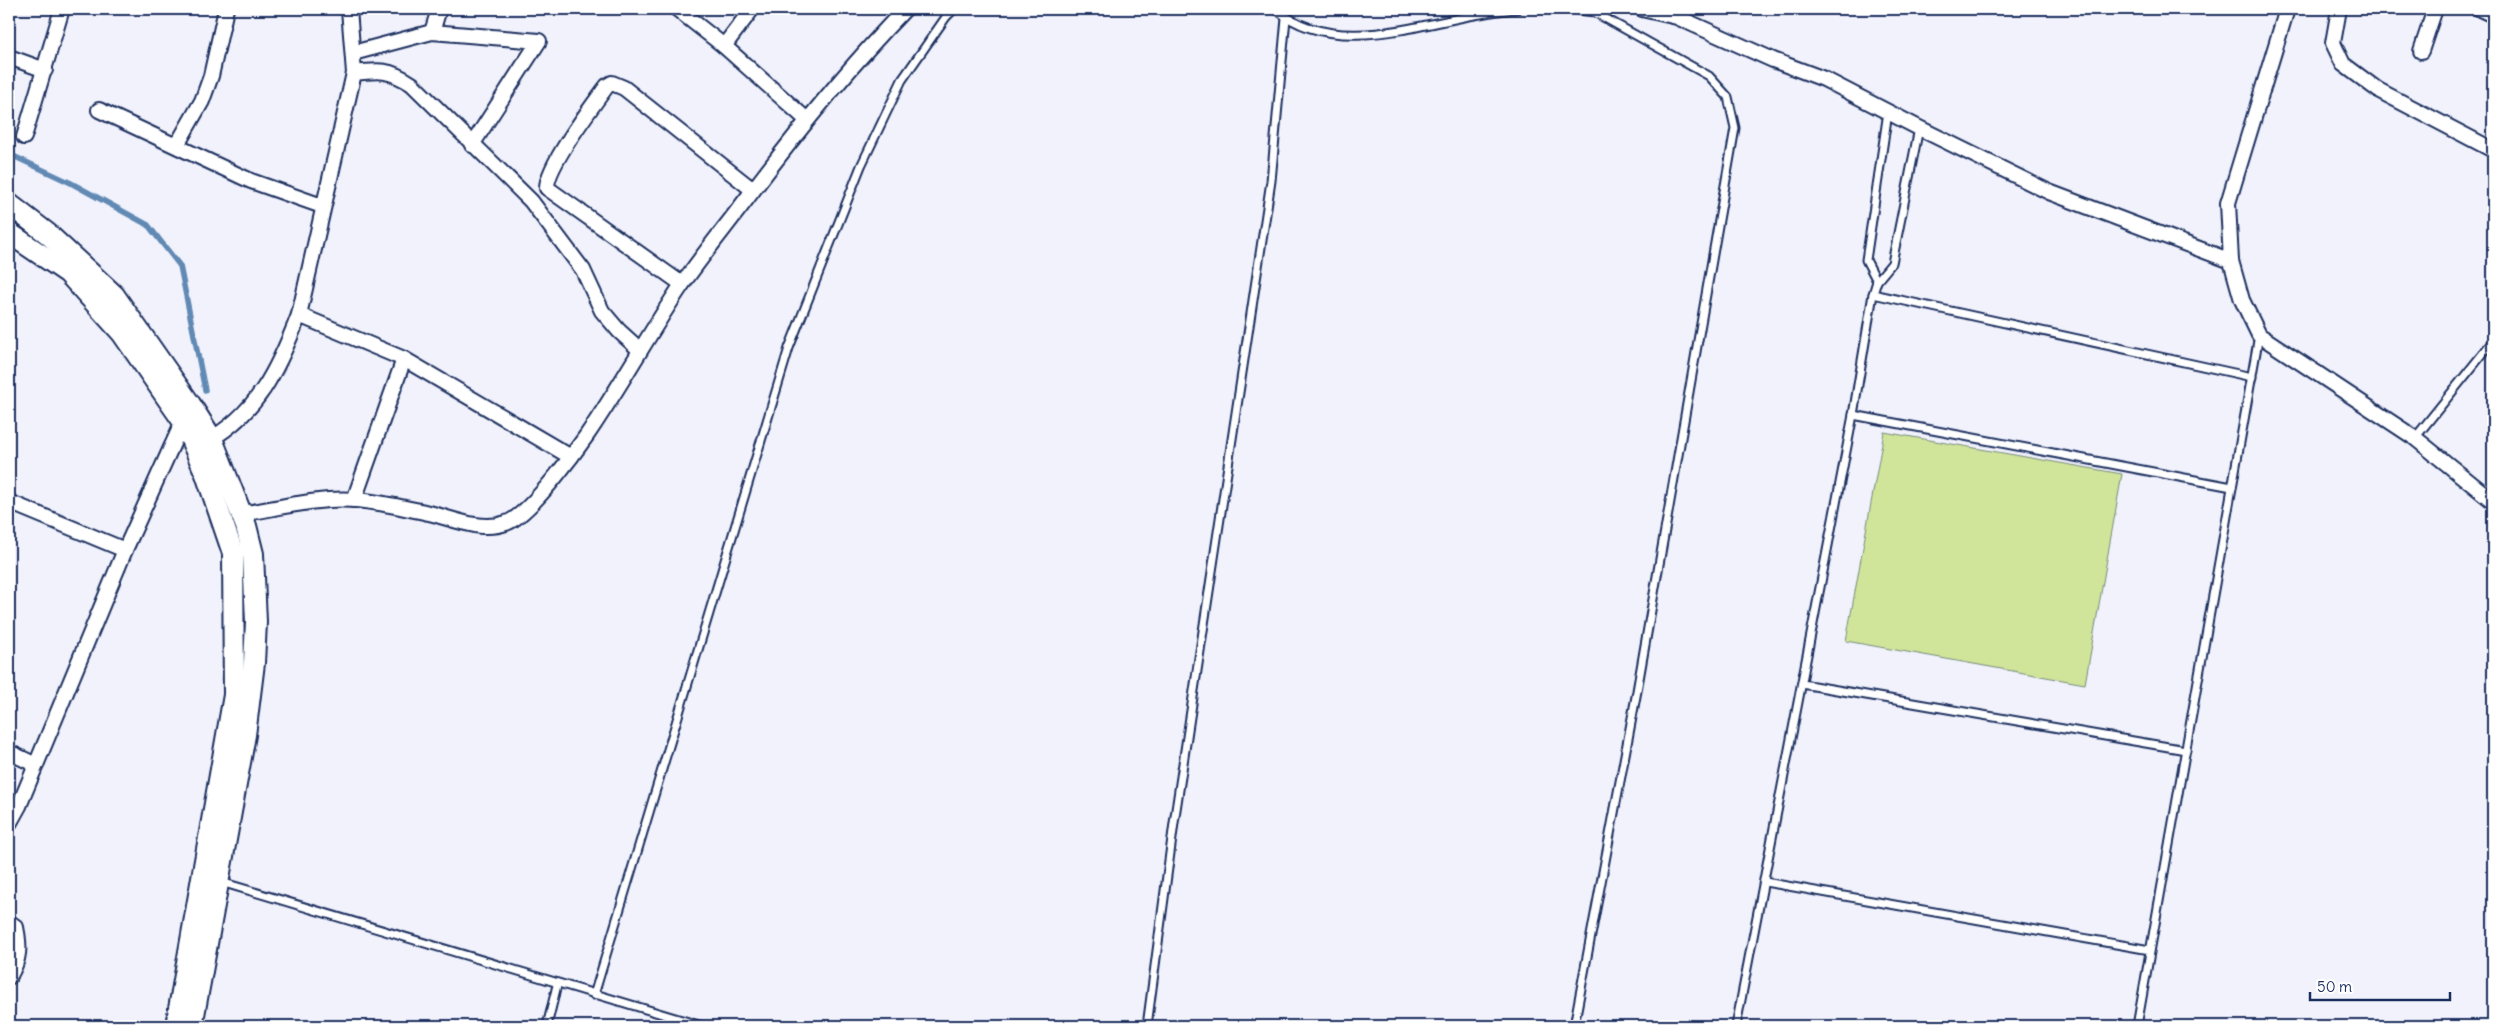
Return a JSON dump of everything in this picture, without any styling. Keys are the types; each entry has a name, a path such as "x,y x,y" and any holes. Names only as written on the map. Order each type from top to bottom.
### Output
{"street":[{"path":"24,137 62,9"},
{"path":"177,145 202,101 208,84 226,9"},
{"path":"203,444 250,409 269,382 286,350 299,315 310,275 322,206 354,73 349,9"},
{"path":"432,32 439,9"},
{"path":"677,9 724,46 807,120"},
{"path":"724,46 752,9"},
{"path":"241,514 327,501 354,500 396,506 474,525 494,527 509,522 524,511 572,457 600,416 682,284 753,190 807,120 878,37 905,9"},
{"path":"1642,9 1677,17 1773,60 1824,79 2050,192 2231,261"},
{"path":"2287,9 2228,203 2231,261 2242,300 2259,335 2415,438 2493,501"},
{"path":"2339,9 2333,42 2343,64 2378,90 2493,150"},
{"path":"2421,51 2435,9"},
{"path":"2480,9 2493,15"},
{"path":"352,53 432,32 539,41 472,145"},
{"path":"9,57 45,70"},
{"path":"354,73 382,70 396,74 412,84 531,201 583,270 602,311 619,331 640,350"},
{"path":"682,284 547,188 549,178 573,133 607,86 612,83 624,88 753,190"},
{"path":"99,110 251,181 322,206"},
{"path":"9,204 48,234 114,295 190,404 233,553 234,695 176,1026"},
{"path":"9,233 68,273 122,332 183,421 203,444 241,514 253,554 256,602 254,663 245,735 192,1026"},
{"path":"299,315 404,360 572,457"},
{"path":"354,500 404,360"},
{"path":"9,824 19,806 124,550 183,421"},
{"path":"9,502 124,550"},
{"path":"9,752 36,765"},
{"path":"9,922 16,927 20,948 17,964 9,976"}],"lane":[{"path":"594,995 789,348 861,166 902,80 946,17 954,9"},
{"path":"1276,9 1286,18 1311,27 1343,33 1374,33 1517,9"},
{"path":"1571,9 1594,12 1709,76 1728,97 1734,128 1638,691 1574,1026"},
{"path":"1147,1026 1174,823 1271,181 1286,18"},
{"path":"1877,281 1866,260 1888,112"},
{"path":"1736,1026 1853,415 1873,294 1877,281 1892,263 1919,128"},
{"path":"1873,294 2252,377"},
{"path":"2137,1026 2259,335"},
{"path":"2415,438 2493,341"},
{"path":"1853,415 2232,486"},
{"path":"1802,684 2186,750"},
{"path":"218,881 702,1026"},
{"path":"1765,882 2150,950"},
{"path":"547,1026 557,984"}],"green space":[{"path":"1884,432 2122,474 2085,684 1846,641"}],"waterway":[{"path":"9,154 71,183 148,225 180,266 205,390"}]}
